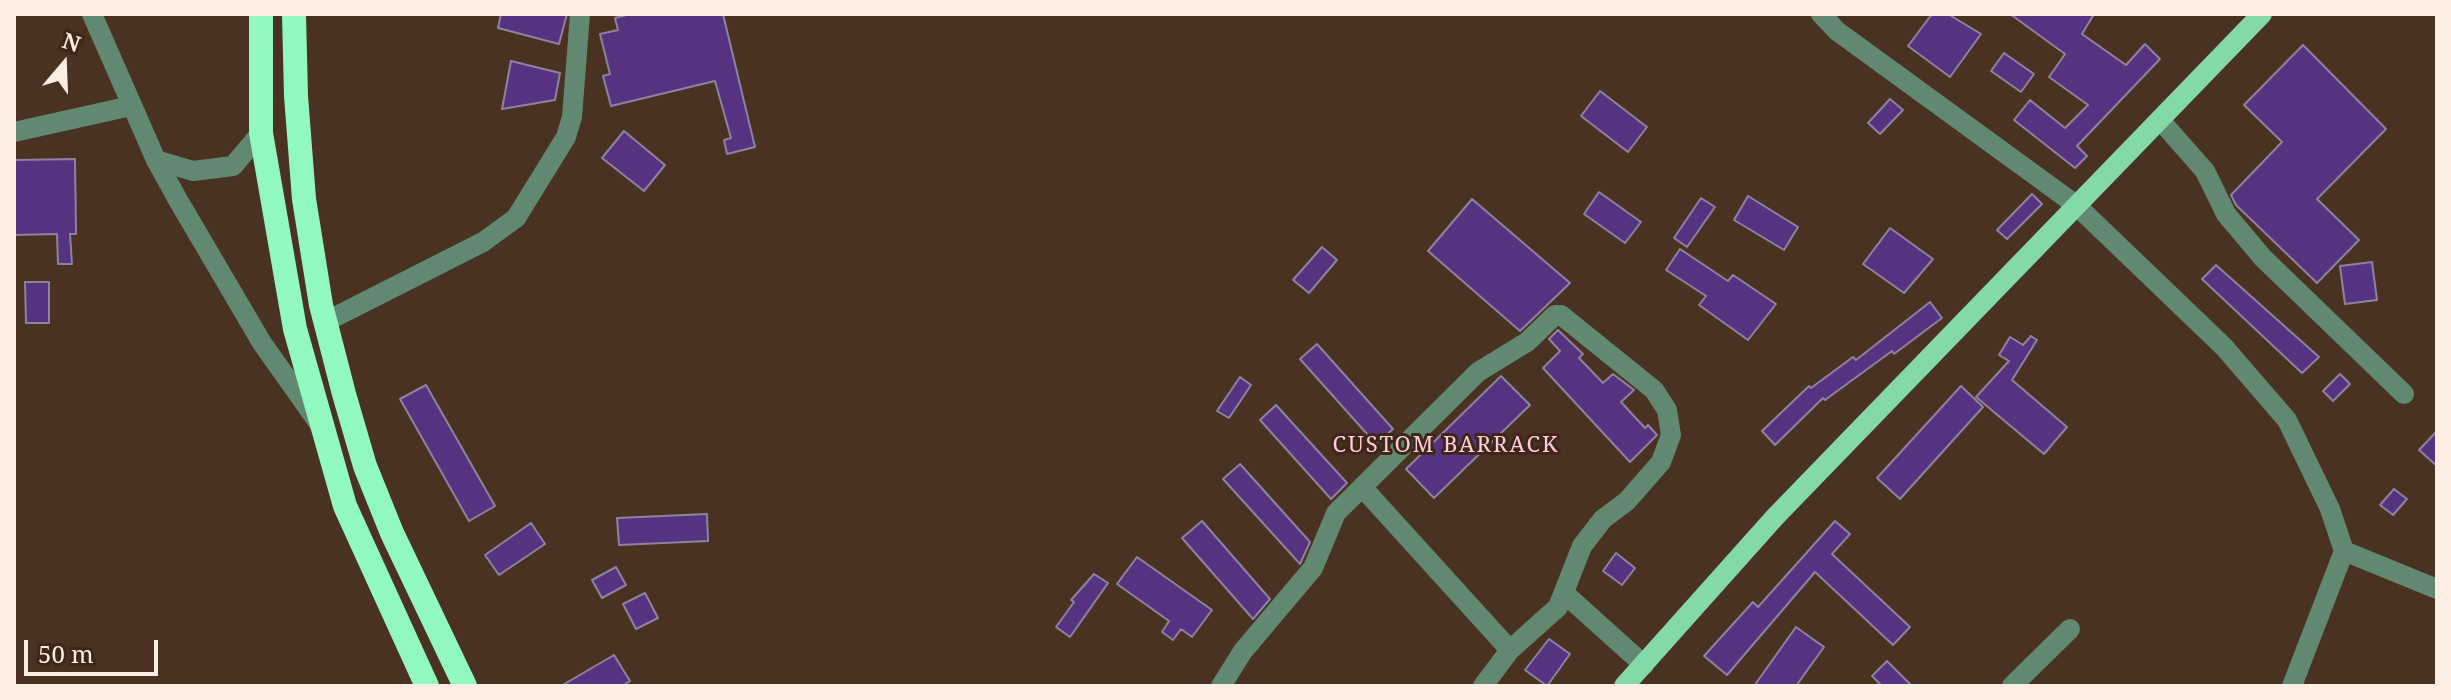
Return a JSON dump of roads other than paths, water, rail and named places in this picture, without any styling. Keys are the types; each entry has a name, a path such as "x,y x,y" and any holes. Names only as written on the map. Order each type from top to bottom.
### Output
{"highway":[{"path":"261,14 261,133 295,329 345,506 427,686"},
{"path":"294,14 296,96 304,199 325,322 365,466 417,589 465,686"}],"main road":[{"path":"1624,686 1775,517 2262,14"}],"street":[{"path":"92,14 156,160 262,343 322,427"},
{"path":"325,322 483,242 516,218 566,137 572,117 580,14"},
{"path":"1821,14 1837,31 2076,205 2147,270 2261,386 2293,432 2330,509 2344,551 2292,686"},
{"path":"14,132 131,106"},
{"path":"2160,120 2205,171 2226,214 2255,249 2404,394"},
{"path":"156,160 193,171 233,166 261,133"},
{"path":"1221,686 1243,651 1313,568 1336,513 1478,372 1527,342 1555,315 1565,317 1654,390 1667,410 1671,435 1661,462 1627,501 1603,519 1582,546 1558,607 1510,650 1483,686"},
{"path":"1362,487 1510,650"},
{"path":"2344,551 2437,589"},
{"path":"1564,593 1644,665"},
{"path":"2012,686 2070,629"}],"district":[{"name":"CUSTOM BARRACK","path":"1446,446"}]}
